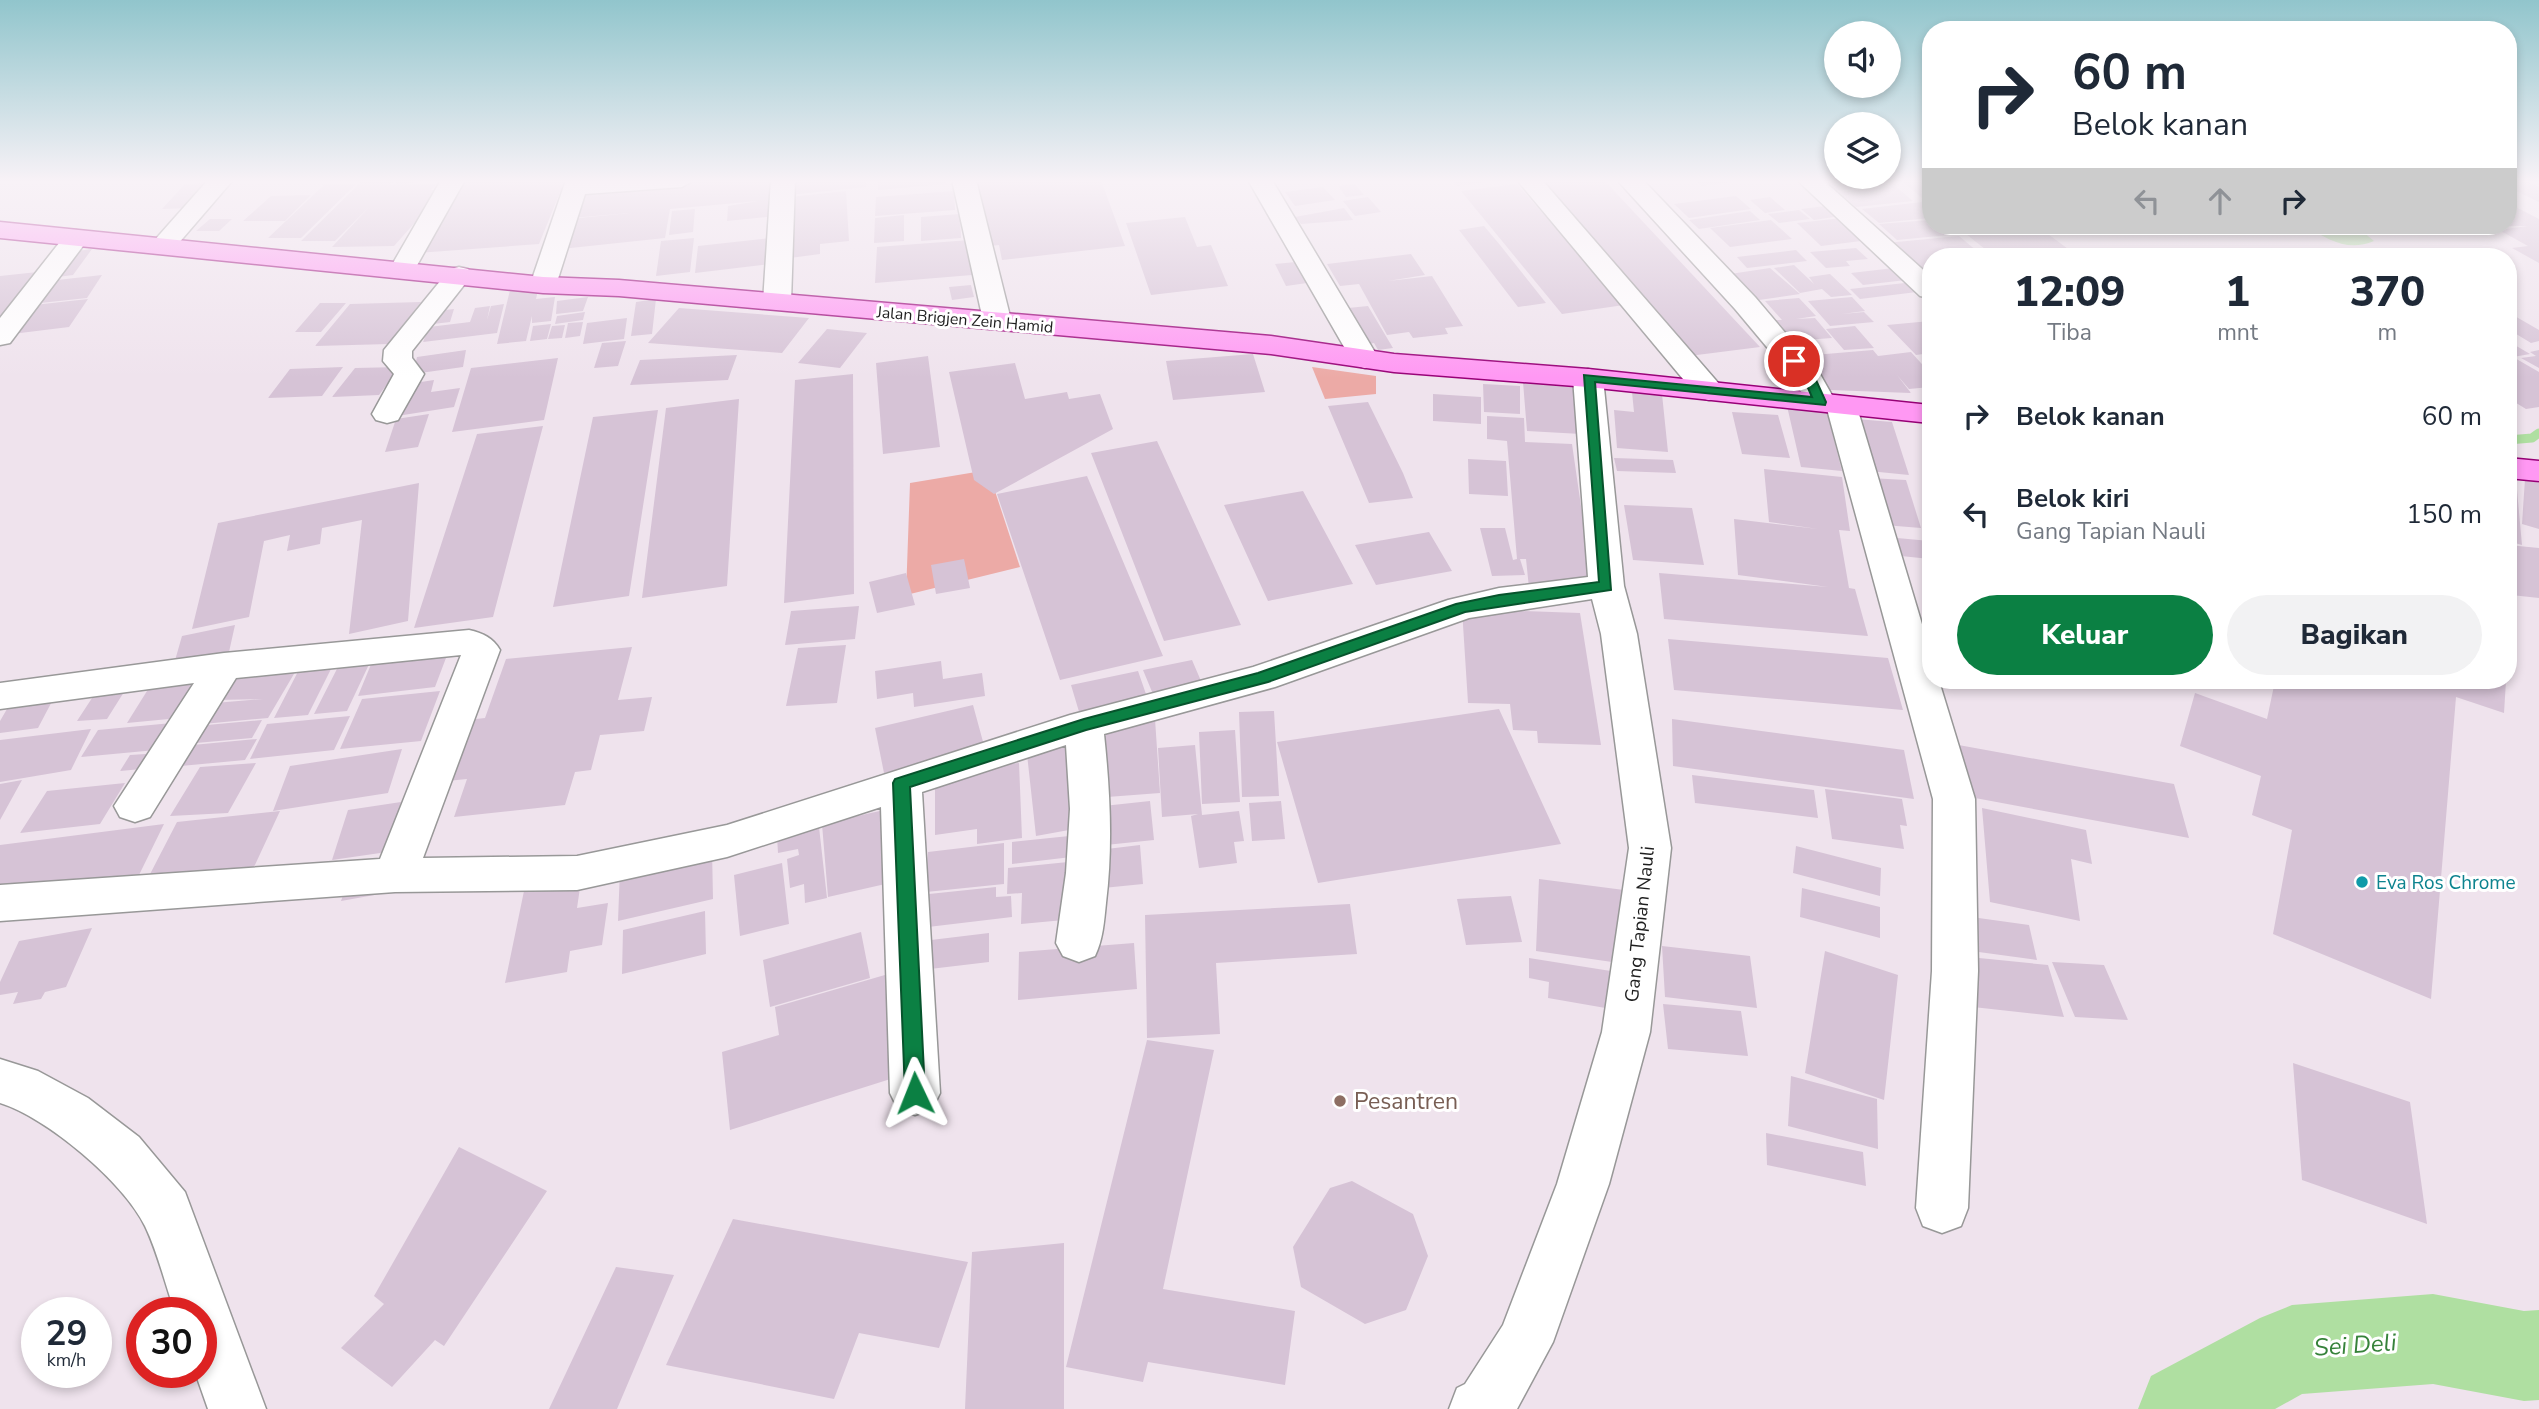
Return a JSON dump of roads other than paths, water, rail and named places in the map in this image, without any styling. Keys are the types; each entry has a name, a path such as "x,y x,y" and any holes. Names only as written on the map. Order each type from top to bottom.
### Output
{"main road":[{"name":"Jalan Brigjen Zein Hamid","path":"151,246 543,285 619,288 1271,345 1365,359 1588,378 1922,413"},
{"path":"2517,469 2539,471"}],"street":[{"path":"0,337 70,246"},
{"path":"402,270 416,246"},
{"path":"543,285 556,246"},
{"path":"777,302 780,246"},
{"path":"979,246 997,320"},
{"path":"1299,246 1365,359"},
{"path":"1585,246 1709,391"},
{"path":"1691,246 1745,303 1831,403 1954,799 1955,971 1942,1208"},
{"path":"1881,246 1922,283"},
{"path":"387,414 409,374 408,369 397,361 398,349 459,275"},
{"name":"Gang Tapian Nauli","path":"1484,1408 1525,1342 1583,1184 1626,1032 1650,848 1619,634 1606,586 1588,378"},
{"path":"0,903 395,875 577,873 727,841 817,814 901,783 1084,725 1262,678 1461,608 1499,600 1606,586"},
{"path":"0,696 224,666 469,642 482,650 395,875"},
{"path":"135,806 224,666"},
{"path":"1079,943 1088,873 1091,808 1084,725"},
{"path":"901,783 915,1093"},
{"path":"0,1081 21,1087 69,1114 121,1154 166,1210 237,1409"}],"waterway":[{"path":"2517,439 2532,438 2539,433"},
{"name":"Sei Deli","path":"2184,1409 2292,1350 2433,1339 2524,1356 2539,1355"}],"place":[{"name":"Eva Ros Chrome","path":"2362,882"},
{"name":"Pesantren","path":"1340,1101"}]}
